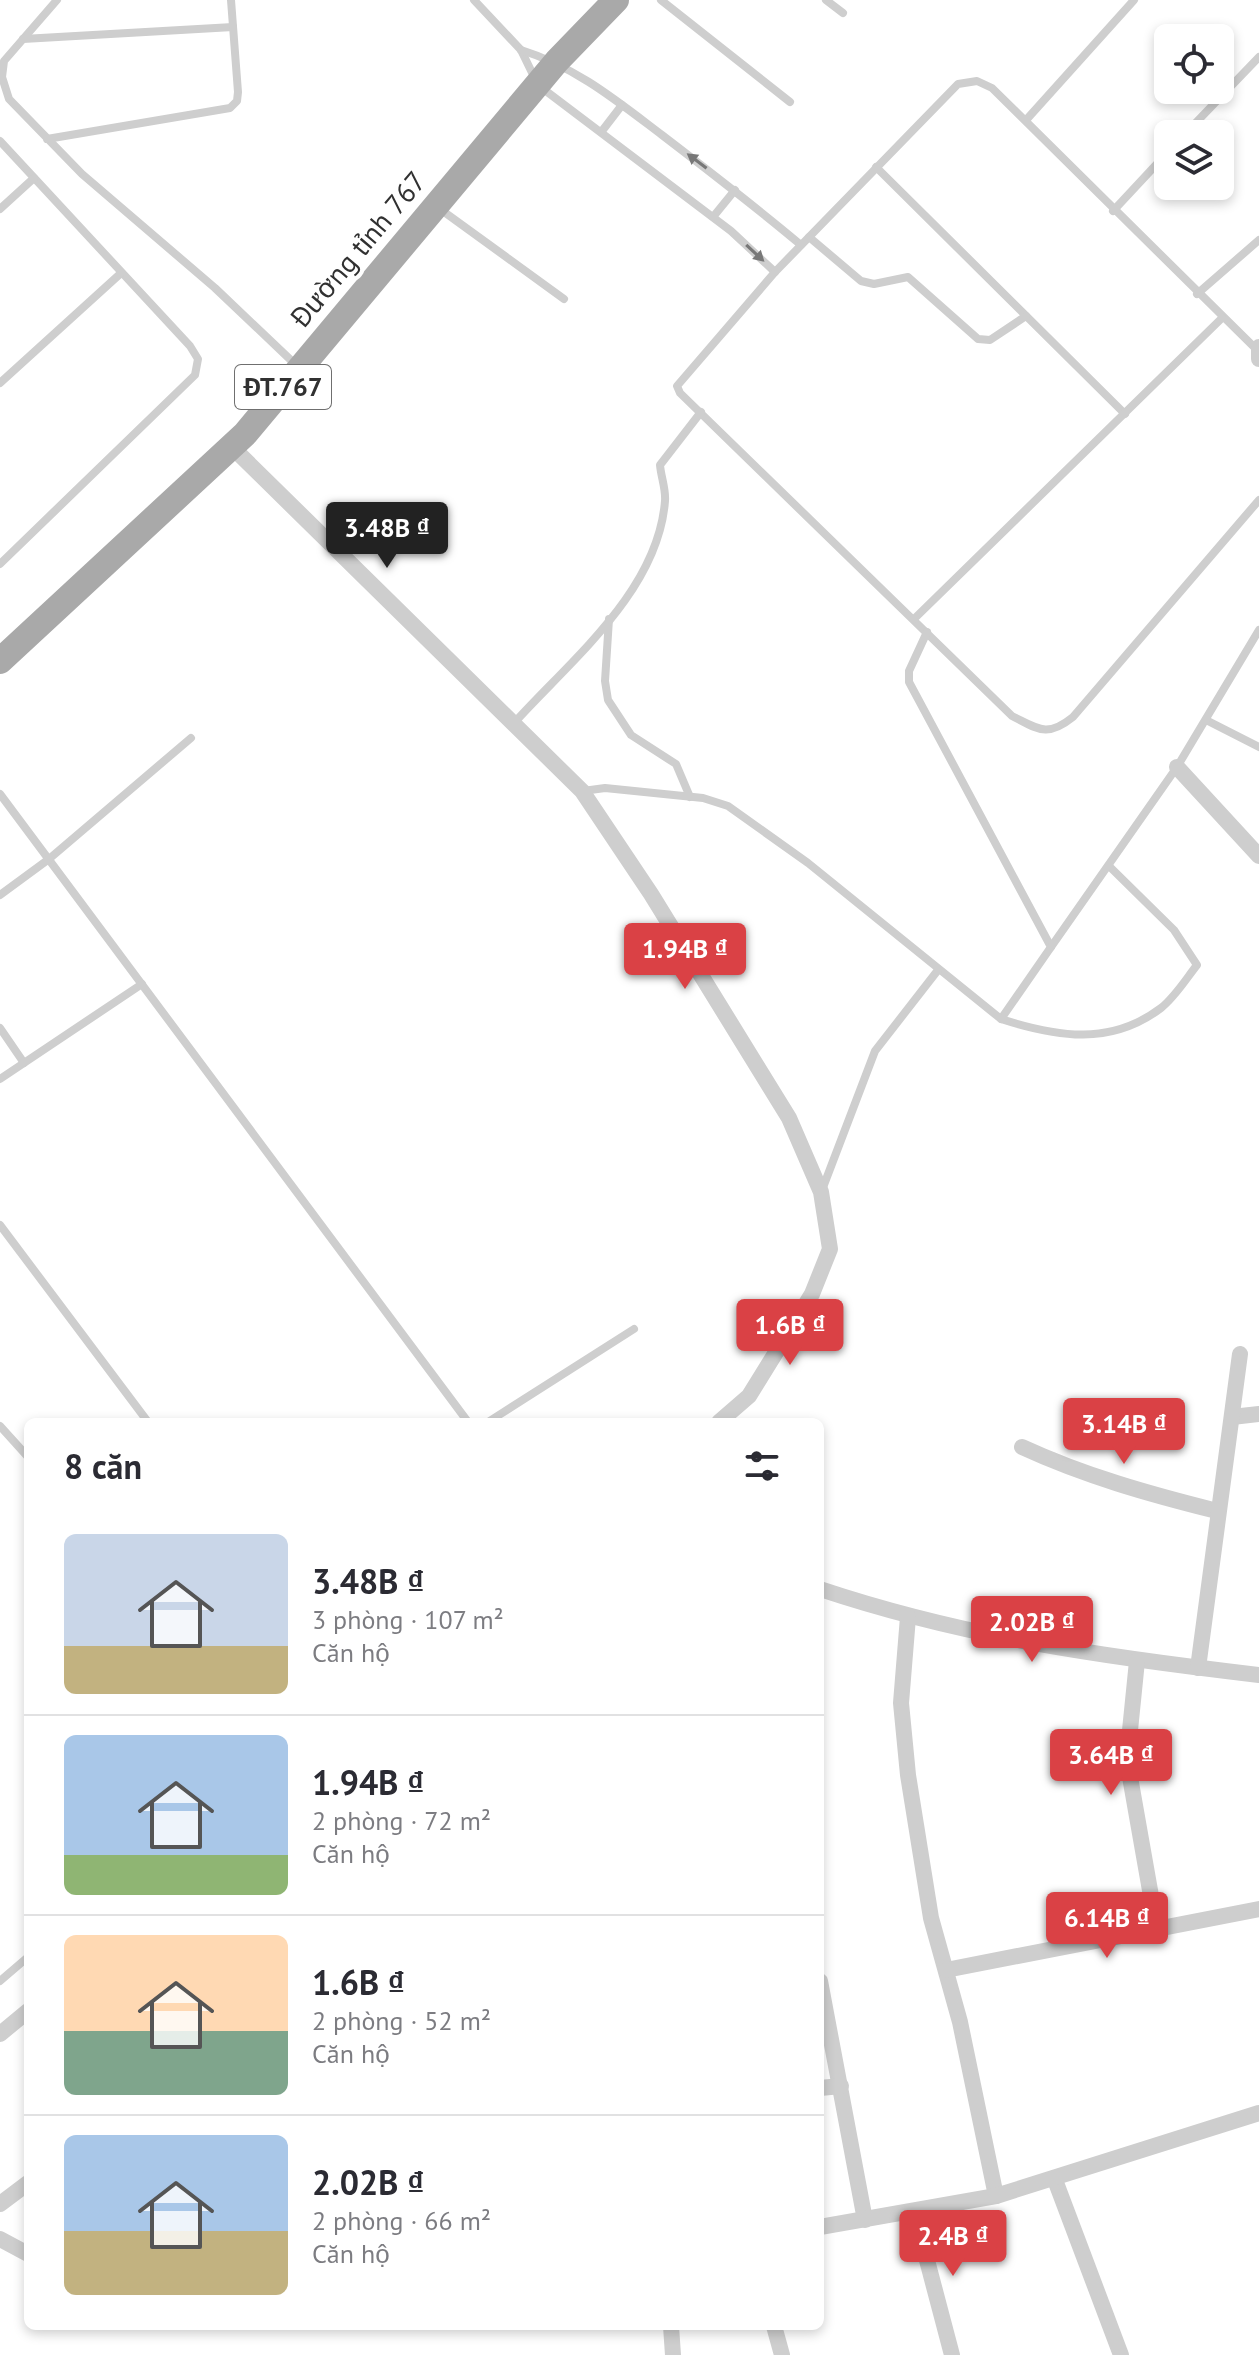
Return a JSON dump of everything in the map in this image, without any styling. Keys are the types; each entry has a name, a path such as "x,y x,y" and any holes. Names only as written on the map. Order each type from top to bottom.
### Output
{"main road":[{"name":"Đường tỉnh 767","path":"0,661 231,446 557,61 616,0"}],"street":[{"path":"231,446 582,791 651,894 782,1105 821,1192 831,1241 819,1280 749,1396 724,1418"},
{"path":"1177,767 1259,856"},
{"path":"1198,1668 1240,1354"},
{"path":"1232,1417 1259,1414"},
{"path":"1022,1447 1122,1486 1217,1511"},
{"path":"824,1590 982,1636 1137,1661 1259,1675"},
{"path":"908,1617 901,1703 908,1775 931,1918 946,1970 996,2196"},
{"path":"1137,1661 1127,1760 1157,1930"},
{"path":"946,1970 1259,1909"},
{"path":"824,2001 865,2220"},
{"path":"3,2026 24,2013"},
{"path":"824,2088 841,2086"},
{"path":"824,2226 996,2196 1055,2180 1259,2113"},
{"path":"1055,2180 1121,2355"},
{"path":"0,2204 24,2186"},
{"path":"914,2211 952,2355"},
{"path":"0,2239 24,2252"},
{"path":"671,2330 673,2355"},
{"path":"775,2330 782,2355"}],"lane":[{"path":"57,0 4,61 2,77 9,99 47,139 299,368"},
{"path":"47,139 230,108 237,101 238,92 231,0"},
{"path":"474,0 521,50 538,85 713,217 775,272"},
{"path":"661,0 790,102"},
{"path":"826,0 843,13"},
{"path":"1027,119 1134,0"},
{"path":"23,39 233,27"},
{"path":"521,50 557,61 622,105 735,190 801,245"},
{"path":"1198,120 1259,57"},
{"path":"1258,352 1113,211 1027,119 992,88 977,81 958,84 876,167 775,272 677,386 1012,716 1042,730 1058,729 1073,717 1259,500"},
{"path":"602,131 622,105"},
{"path":"0,141 190,346 198,359 195,375 0,564"},
{"path":"876,167 1125,414"},
{"path":"1113,211 1154,167"},
{"path":"0,209 34,178"},
{"path":"713,217 735,190"},
{"path":"436,206 564,299"},
{"path":"809,237 861,281 874,284 908,277 978,339 990,340 1026,316"},
{"path":"1197,294 1259,240"},
{"path":"0,383 120,274"},
{"path":"914,619 1222,318"},
{"path":"515,722 629,595 659,535 665,503 662,460 701,412"},
{"path":"609,618 608,700 631,735 676,764 690,797"},
{"path":"1001,1019 1177,767 1259,630"},
{"path":"927,632 909,671 909,682 1051,947"},
{"path":"1206,720 1259,747"},
{"path":"0,895 49,859 191,738"},
{"path":"582,791 605,788 690,797 715,801 740,814 808,863 1001,1019 1026,1027 1104,1036 1161,1008 1197,965 1174,930 1110,867"},
{"path":"0,794 465,1418"},
{"path":"821,1192 875,1051 938,970"},
{"path":"0,1079 142,984"},
{"path":"0,1028 24,1063"},
{"path":"0,1225 145,1418"},
{"path":"494,1418 634,1329"},
{"path":"0,1426 24,1453"},
{"path":"0,1981 24,1960"}]}
